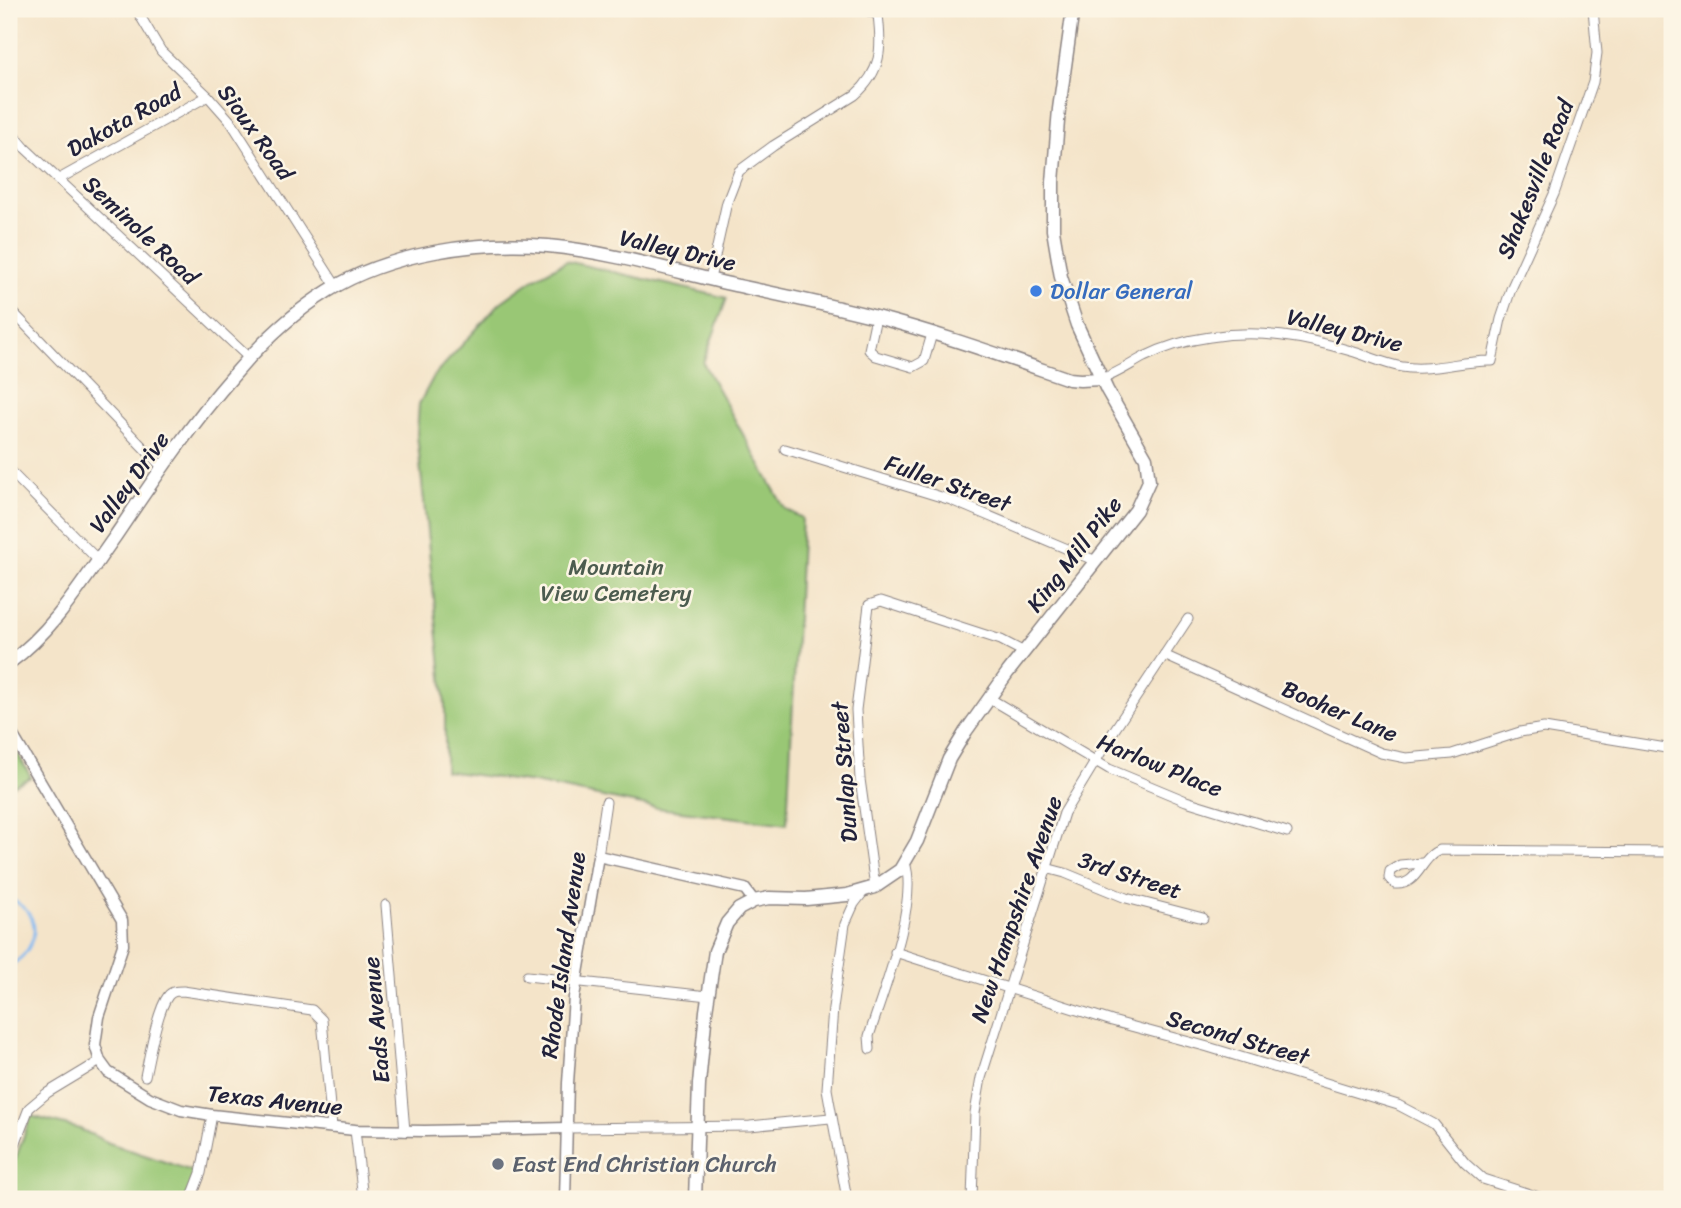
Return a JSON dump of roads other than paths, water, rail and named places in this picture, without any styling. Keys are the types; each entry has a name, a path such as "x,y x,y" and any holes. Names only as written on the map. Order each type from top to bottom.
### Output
{"main road":[{"name":"King Mill Pike","path":"870,889 896,873 905,863 917,841 949,759 989,698 1143,499 1149,481 1142,448 1101,379 1082,338 1066,295 1053,230 1053,183 1059,109 1073,9"},
{"name":"Valley Drive","path":"9,663 52,624 163,468 249,358 292,316 336,286 373,269 411,258 454,249 512,244 584,251 876,317 1069,379 1101,379"},
{"path":"695,1199 697,1127 708,996 711,966 720,937 733,915 754,901 769,898 827,898 870,889"}],"street":[{"name":"Sioux Road","path":"136,9 161,51 231,122 336,286"},
{"path":"710,279 727,202 739,170 848,101 866,85 876,69 881,43 878,12 864,9"},
{"name":"Shakesville Road","path":"1492,361 1500,319 1554,194 1593,82 1597,54 1593,9"},
{"name":"Dakota Road","path":"59,179 208,96"},
{"name":"Seminole Road","path":"9,129 249,358"},
{"path":"9,308 163,468"},
{"path":"876,317 869,350 876,356 913,367 924,361 932,334"},
{"name":"Valley Drive","path":"1101,379 1171,346 1207,337 1252,332 1295,336 1402,367 1431,368 1471,361 1492,361"},
{"name":"Fuller Street","path":"785,449 951,500 1096,561"},
{"path":"9,470 98,561"},
{"name":"Dunlap Street","path":"870,889 856,723 858,682 869,605 881,601 990,636 1024,652"},
{"name":"New Hampshire Avenue","path":"972,1199 977,1093 1064,813 1094,762 1188,619"},
{"name":"Booher Lane","path":"1164,655 1395,757 1452,754 1520,732 1545,728 1672,749"},
{"name":"Harlow Place","path":"989,698 1094,762 1186,801 1287,832"},
{"path":"9,729 122,920 123,945 94,1037 100,1062 47,1093 29,1108 9,1160"},
{"name":"Rhode Island Avenue","path":"565,1199 569,1056 576,981 606,802"},
{"path":"1422,863 1440,850 1672,852"},
{"path":"597,856 745,889 754,901"},
{"path":"870,1049 869,1036 895,953 909,894 909,874 905,863"},
{"name":"3rd Street","path":"1046,868 1126,898 1203,918"},
{"path":"846,1199 830,1118 828,1063 841,945 848,915 870,889"},
{"name":"Eads Avenue","path":"386,905 405,1131"},
{"name":"Second Street","path":"895,953 1111,1021 1208,1047 1398,1105 1434,1124 1465,1163 1483,1179 1545,1199"},
{"path":"527,976 708,996"},
{"path":"145,1076 160,1012 172,993 183,990 312,1010 322,1020 332,1128"},
{"name":"Texas Avenue","path":"100,1062 114,1077 150,1098 181,1110 355,1130 750,1126 830,1118"},
{"path":"191,1199 201,1173 212,1115"},
{"path":"355,1130 363,1199"}],"waterway":[{"path":"9,897 27,911 34,927 34,935 28,949 9,966"}],"place":[{"name":"Dollar General","path":"1036,291"},
{"name":"East End Christian Church","path":"498,1164"}],"park label":[{"name":"Mountain View Cemetery","path":"616,580"}]}
